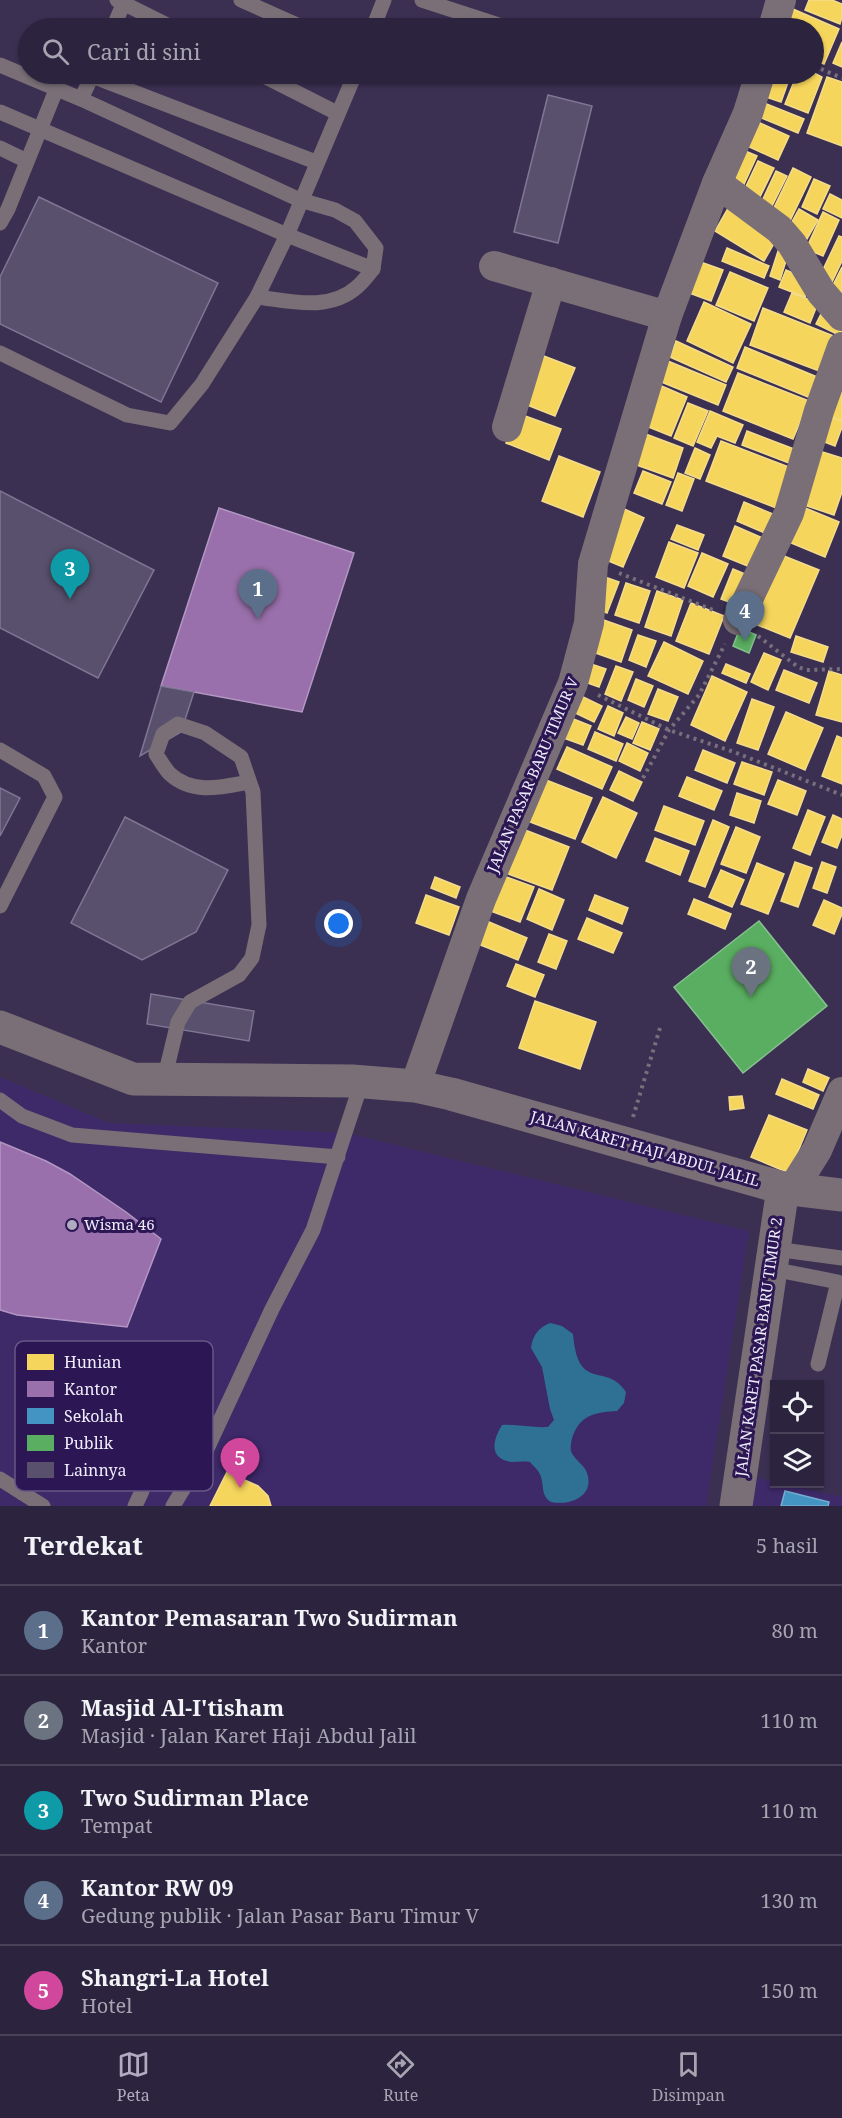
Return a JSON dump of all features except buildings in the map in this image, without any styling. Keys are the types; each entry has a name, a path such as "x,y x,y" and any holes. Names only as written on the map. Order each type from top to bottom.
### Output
{"street":[{"path":"776,18 781,0"},
{"name":"JALAN PASAR BARU TIMUR V","path":"415,1086 481,899 573,683 589,622 593,564 667,316 717,183 748,113 757,84"},
{"path":"717,183 779,229 792,244 821,292 842,316"},
{"path":"494,266 667,316"},
{"path":"507,427 551,282"},
{"path":"738,620 789,513 819,411 842,347"},
{"name":"JALAN KARET HAJI ABDUL JALIL","path":"0,1027 133,1079 362,1081 415,1086 451,1094 788,1189 842,1195"},
{"path":"788,1189 817,1150 842,1092"},
{"name":"JALAN KARET PASAR BARU TIMUR 2","path":"736,1506 773,1259 788,1189"}],"lane":[{"path":"241,0 282,18"},
{"path":"377,18 384,0"},
{"path":"422,0 477,18"},
{"path":"116,18 122,1 153,18"},
{"path":"0,65 18,73"},
{"path":"43,84 81,99 300,200 335,210 355,221 376,248 373,269 356,288 336,299 313,304 256,297"},
{"path":"81,99 88,84"},
{"path":"116,84 316,162"},
{"path":"280,84 337,113"},
{"path":"0,353 127,414 170,423 202,384 256,297 287,235 350,84"},
{"path":"0,223 56,90"},
{"path":"0,112 287,235 373,269"},
{"path":"0,148 27,161"},
{"path":"164,1080 178,1022 190,1002 239,975 252,958 259,925 253,792 241,757 204,733 178,724 163,734 156,754 170,774 188,785 210,789 249,782"},
{"path":"0,750 44,776 55,797 0,906"},
{"path":"213,1436 272,1309 313,1230 362,1081"},
{"path":"0,1100 21,1116 72,1135 338,1157"},
{"path":"773,1259 842,1258"},
{"path":"773,1259 838,1282 818,1364"},
{"path":"0,1479 15,1489"},
{"path":"19,1491 43,1506"},
{"path":"135,1506 142,1491"},
{"path":"173,1506 182,1491"}],"path":[{"path":"824,71 842,78"},
{"path":"643,778 669,730 699,695 738,620"},
{"path":"573,683 669,730 734,752 842,795"},
{"path":"625,1143 660,1028"}],"shaded area":[{"path":"0,1077 109,1123 346,1133 749,1231 706,1506 0,1506"},
{"path":"750,1476 770,1481 770,1488 801,1488 842,1497 842,1506 746,1506"}],"water":[{"path":"550,1323 562,1326 573,1334 576,1352 587,1371 610,1378 626,1392 624,1403 617,1411 591,1415 577,1427 572,1439 571,1451 586,1470 589,1481 587,1488 579,1498 558,1503 548,1500 544,1494 538,1470 530,1462 503,1460 495,1452 494,1447 502,1425 548,1427 554,1420 542,1367 531,1348 537,1332"}],"place":[{"name":"Two Sudirman Place","path":"70,599"},
{"name":"Kantor Pemasaran Two Sudirman","path":"258,619"},
{"name":"Kantor RW 09","path":"745,641"},
{"name":"Masjid Al-I'tisham","path":"751,997"},
{"name":"Wisma 46","path":"72,1225"},
{"name":"Shangri-La Hotel","path":"240,1488"}]}
